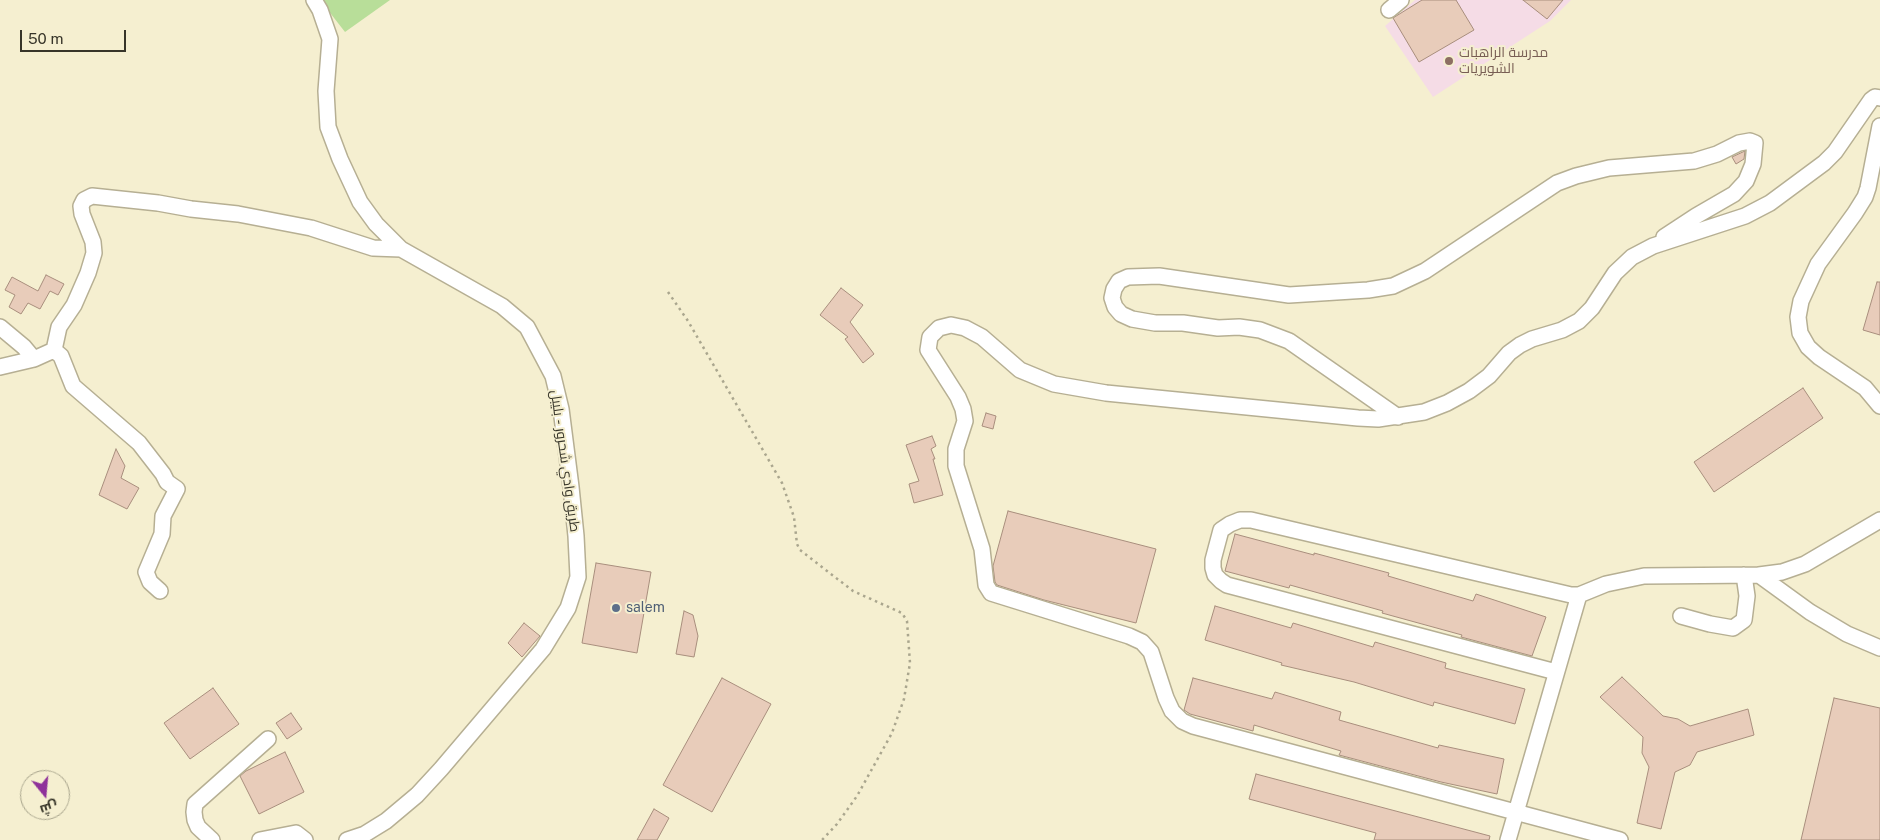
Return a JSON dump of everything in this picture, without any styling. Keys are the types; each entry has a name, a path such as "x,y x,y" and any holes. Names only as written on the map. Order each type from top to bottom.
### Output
{"street":[{"name":"طريق وادي شحرور - بليبل","path":"314,0 320,10 330,39 326,91 328,127 340,159 360,202 376,224 401,248 502,306 527,327 534,337 552,376 561,408 575,526 578,577 568,608 543,649 441,769 417,795 386,821 365,834 347,840"},
{"path":"1389,10 1401,0"},
{"path":"1653,246 1744,216 1770,202 1824,163 1835,152 1871,100 1875,97 1880,98"},
{"path":"1880,126 1865,197 1818,264 1801,302 1798,317 1800,333 1808,347 1819,357 1865,388 1880,406"},
{"path":"1398,417 1289,341 1260,330 1218,328 1183,323 1155,323 1132,319 1121,314 1115,307 1112,298 1114,289 1119,281 1128,277 1159,276 1289,295 1358,291 1393,286 1425,271 1557,183 1592,171 1609,168 1694,161 1717,154 1739,143 1750,140 1755,143 1754,164 1746,181 1734,194 1696,216 1653,246 1632,257 1615,273 1592,308 1579,321 1562,330 1532,339 1520,345 1509,353 1489,376 1469,391 1447,403 1424,412 1398,417 1358,418 1106,393 1054,384 1020,370 982,337 966,328 951,325 938,328 930,337 928,350 958,397 963,409 965,421 956,449 956,466 982,549 986,586 991,593 1130,636 1142,642 1151,652 1172,711 1182,721 1193,726 1620,840"},
{"path":"54,350 59,327 74,305 88,273 94,253 93,242 82,214 81,206 84,200 92,196 238,214 310,228 373,248 401,248"},
{"path":"0,327 24,347 34,359"},
{"path":"0,367 34,359 54,350"},
{"path":"54,350 61,356 73,386 139,443 163,474 166,482 177,489 163,516 162,534 146,572 150,582 160,591"},
{"path":"1556,672 1227,585 1215,575 1213,568 1213,560 1221,530 1240,520 1251,520 1571,595 1580,595 1606,584 1644,576 1752,575 1782,572 1805,564 1880,520"},
{"path":"1681,616 1733,628 1744,620 1746,596 1752,575"},
{"path":"1752,575 1847,634 1880,648"},
{"path":"1508,840 1580,595"},
{"path":"212,840 198,826 195,820 195,804 268,739"},
{"path":"260,840 296,833 305,840"}],"path":[{"path":"668,292 722,378 782,483 794,517 797,544 800,550 853,591 902,613 907,621 910,662 904,699 892,733 856,796 837,824 822,840"}],"shaded area":[{"name":"مدرسة الراهبات الشويريات","path":"1415,0 1571,0 1550,21 1433,97 1385,26"}],"green space":[{"path":"320,0 390,0 345,32"}],"building":[{"path":"1422,0 1456,0 1474,30 1419,62 1393,18"},
{"path":"1523,0 1563,0 1547,19"},
{"path":"1745,151 1744,159 1736,164 1732,157"},
{"path":"46,275 64,284 58,295 50,291 40,309 28,303 21,314 9,307 15,295 5,290 12,277 38,291"},
{"path":"1877,282 1880,282 1880,335 1863,330"},
{"path":"841,288 863,305 850,322 874,354 863,363 845,339 848,337 820,315"},
{"path":"1803,388 1823,418 1714,492 1694,462"},
{"path":"986,413 996,416 993,429 982,426"},
{"path":"932,436 936,446 931,449 943,495 914,503 909,484 919,481 906,445"},
{"path":"116,449 125,466 121,478 139,488 127,509 99,495"},
{"path":"1008,511 1156,549 1136,623 1044,600 997,585 993,566"},
{"path":"1235,534 1389,573 1388,576 1473,601 1476,594 1546,617 1532,656 1461,637 1462,635 1290,585 1289,588 1225,571"},
{"name":"salem","path":"596,563 651,572 637,653 582,643"},
{"path":"1215,606 1291,628 1293,623 1373,647 1375,642 1446,663 1445,668 1525,689 1515,724 1434,702 1433,706 1354,682 1281,665 1282,663 1205,640"},
{"path":"684,611 693,615 698,636 694,657 676,654"},
{"path":"524,623 540,636 522,657 508,643"},
{"path":"1622,677 1663,716 1678,719 1690,726 1748,709 1754,735 1697,752 1690,765 1675,772 1661,829 1637,823 1649,767 1642,753 1643,737 1600,697"},
{"path":"722,678 771,704 712,812 663,785"},
{"path":"1193,678 1272,699 1275,692 1341,712 1339,720 1438,748 1439,745 1504,759 1497,794 1441,782 1339,755 1341,751 1254,725 1253,731 1190,714 1184,710"},
{"path":"213,688 239,724 190,759 164,723"},
{"path":"1834,698 1880,708 1880,840 1801,840"},
{"path":"291,713 302,729 287,739 276,723"},
{"path":"285,752 304,792 259,814 240,776 246,771"},
{"path":"1256,774 1490,836 1489,840 1374,840 1376,833 1249,799"},
{"path":"654,809 669,818 657,840 637,840"}],"place":[{"name":"مدرسة الراهبات الشويريات","path":"1449,61"},
{"name":"salem","path":"616,608"}]}
